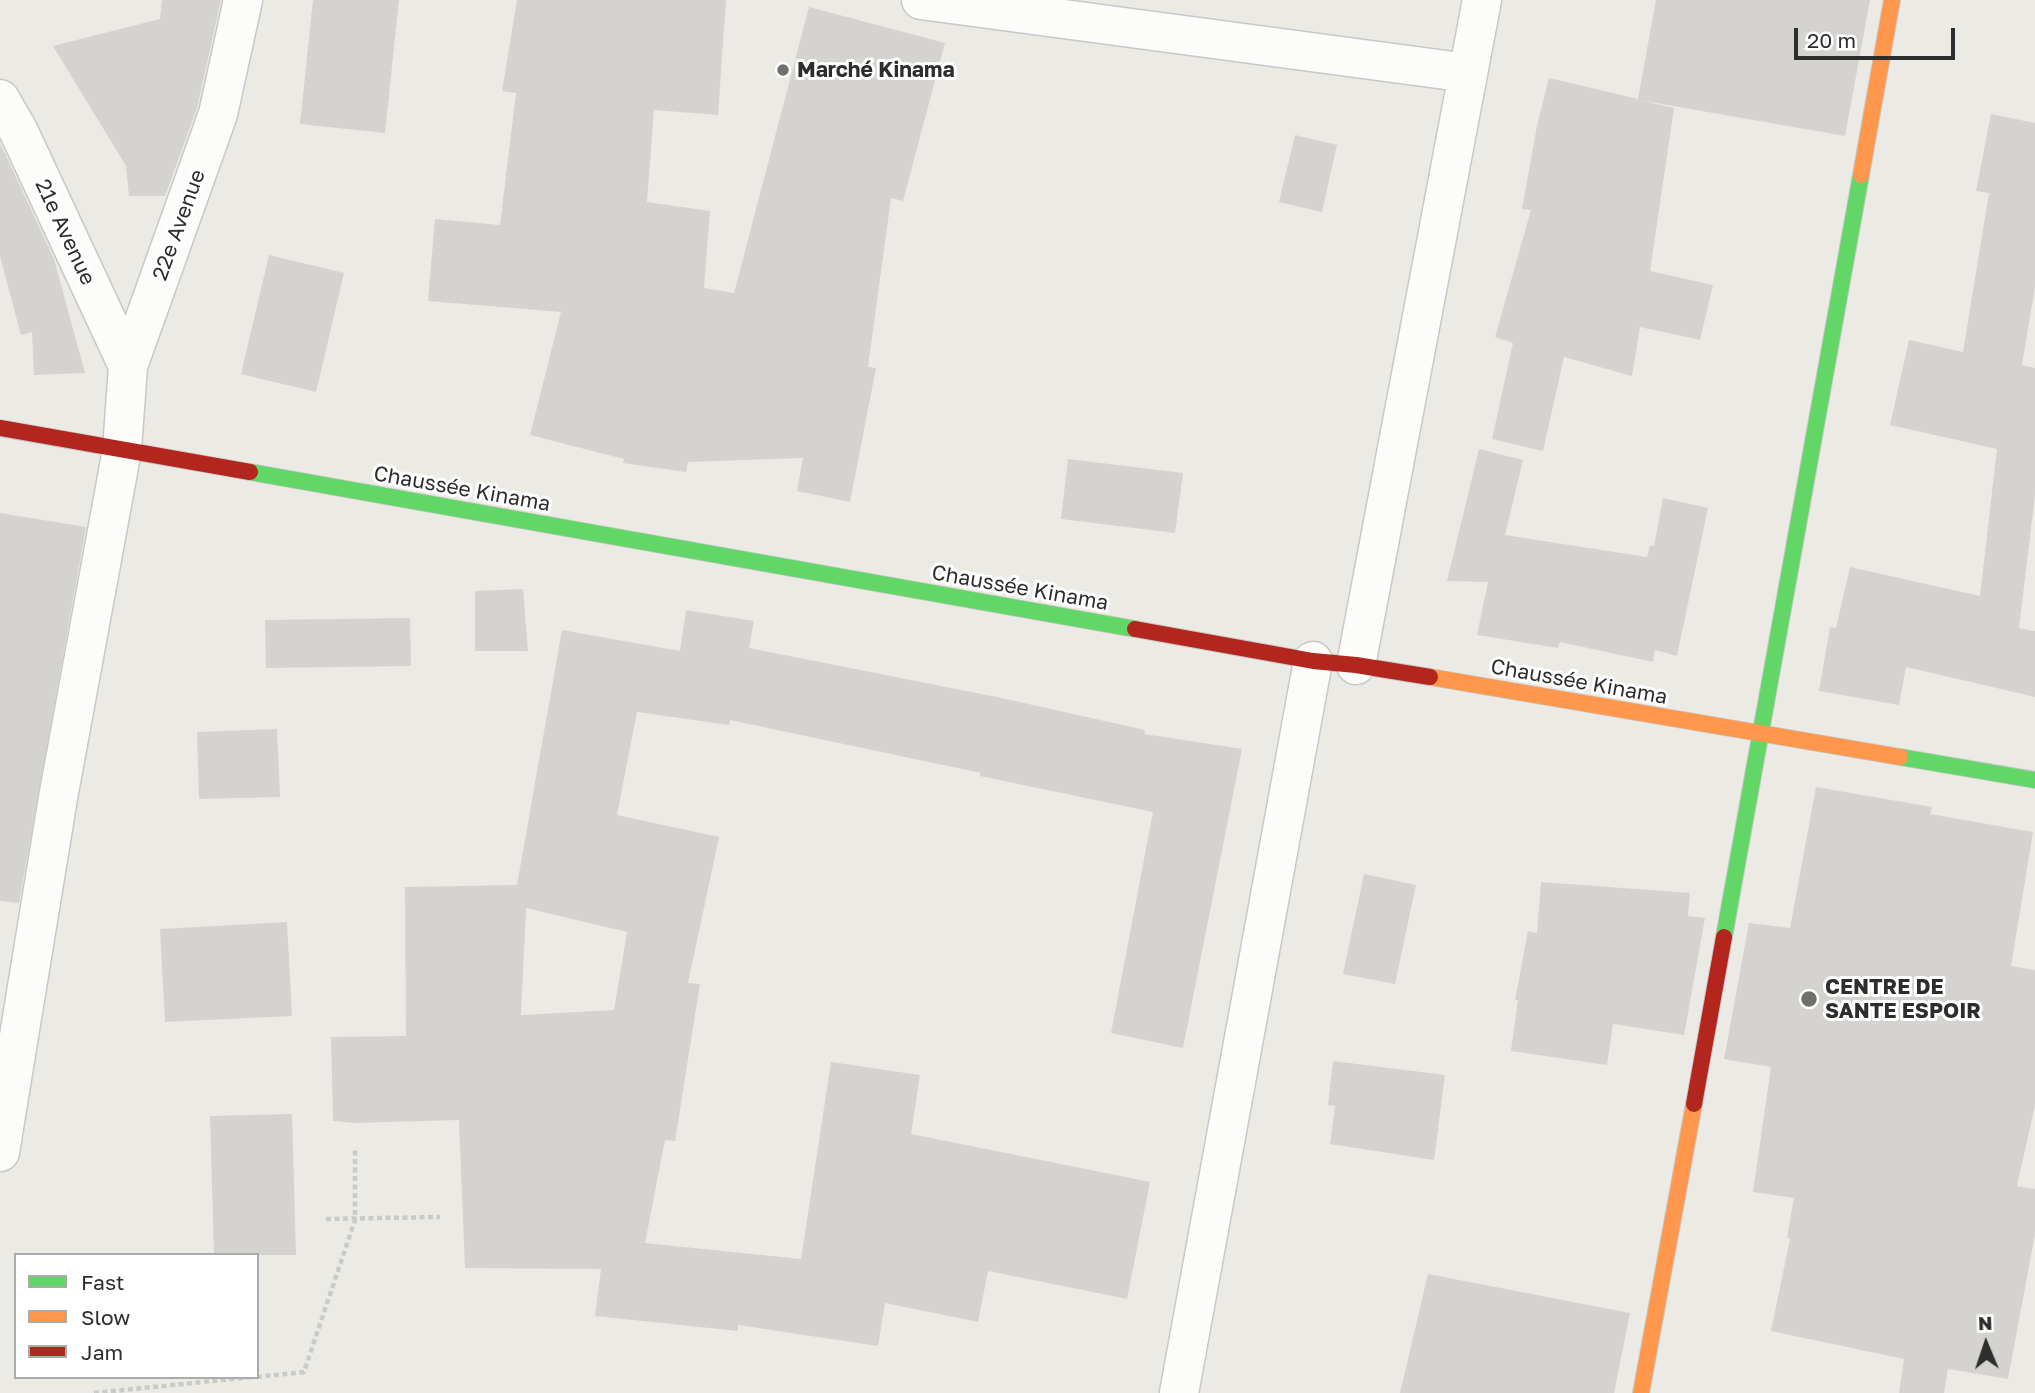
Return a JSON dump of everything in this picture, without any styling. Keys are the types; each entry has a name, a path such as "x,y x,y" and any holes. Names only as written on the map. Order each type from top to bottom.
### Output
{"street":[{"name":"22e Avenue","path":"0,1152 58,798 122,450 128,366 218,114 243,0"},
{"path":"921,0 1468,74"},
{"path":"1356,665 1482,0"},
{"path":"1641,1393 1892,0"},
{"name":"21e Avenue","path":"0,99 18,130 128,366"},
{"name":"Chaussée Kinama","path":"0,428 1313,662 1356,665 2035,779"},
{"path":"1179,1393 1313,662"}],"path":[{"path":"259,1377 304,1372 355,1220 355,1150"},
{"path":"326,1219 440,1217"},
{"path":"94,1393 235,1379"}],"building":[{"path":"162,0 221,0 197,108 165,196 129,196 126,166 53,46 160,19"},
{"path":"313,0 399,0 385,133 300,124"},
{"path":"517,0 726,0 718,115 654,110 647,202 710,211 704,288 734,293 809,7 945,43 903,201 891,198 868,367 876,368 850,502 797,491 803,458 688,462 686,472 623,463 624,459 530,435 561,312 428,301 435,219 500,225 516,93 502,91"},
{"path":"1656,0 1870,0 1845,136 1639,100 1674,108 1650,271 1713,285 1700,340 1640,327 1632,376 1564,357 1543,451 1492,439 1513,343 1495,337 1531,210 1522,209 1549,78 1638,99"},
{"path":"1991,114 2035,123 2035,287 2022,365 2035,368 2035,495 2019,628 2035,631 2035,697 1906,667 1899,705 1819,691 1830,627 1836,628 1850,567 1980,596 1997,449 1890,425 1909,340 1963,352 1989,193 1976,191"},
{"path":"1295,135 1337,145 1322,212 1279,202"},
{"path":"0,143 54,259 85,373 34,375 32,332 21,335 0,256"},
{"path":"269,255 344,273 316,392 241,374"},
{"path":"1479,449 1523,460 1505,535 1647,557 1650,545 1654,546 1663,498 1708,508 1677,656 1655,650 1653,662 1560,642 1558,648 1477,635 1488,582 1447,581"},
{"path":"1068,459 1183,473 1175,533 1061,519"},
{"path":"0,513 86,527 19,903 0,901"},
{"path":"523,589 528,651 475,651 475,591"},
{"path":"686,610 754,621 749,648 997,697 1145,730 1144,734 1242,749 1183,1048 1111,1033 1153,812 730,720 729,725 637,712 617,815 719,837 688,983 700,984 675,1141 665,1140 645,1243 801,1259 831,1062 920,1075 911,1134 1150,1182 1127,1299 988,1271 978,1322 885,1303 878,1346 738,1325 738,1331 595,1316 601,1269 465,1268 459,1120 354,1123 333,1121 331,1037 406,1036 405,887 517,885 562,630 680,651","holes":["526,908 627,932 614,1010 521,1015"]},
{"path":"410,618 411,666 266,668 265,620"},
{"path":"277,729 280,797 199,799 197,732"},
{"path":"1816,787 1932,807 1930,814 2033,832 2011,966 2035,970 2035,1105 2017,1186 2035,1189 2035,1234 2008,1379 1948,1369 1944,1393 1899,1393 1904,1359 1771,1331 1790,1239 1787,1238 1794,1198 1753,1192 1771,1067 1724,1059 1749,923 1790,928"},
{"path":"1364,874 1416,885 1395,984 1343,974"},
{"path":"1541,882 1690,893 1688,916 1705,918 1684,1035 1613,1024 1607,1065 1511,1051 1518,1000 1515,1000 1528,931 1537,933"},
{"path":"287,922 292,1016 165,1022 160,929"},
{"path":"1333,1061 1445,1075 1434,1160 1330,1144 1335,1106 1328,1105"},
{"path":"292,1114 296,1255 214,1253 210,1116"},
{"path":"1428,1274 1630,1313 1614,1393 1400,1393"}],"traffic: fast":[{"path":"1724,937 1861,175"},
{"path":"250,472 1135,629"},
{"path":"1900,757 2035,780"}],"traffic: slow":[{"path":"1861,175 1892,0"},
{"path":"1430,677 1900,757"},
{"path":"1641,1393 1694,1104"}],"traffic: jam":[{"path":"0,428 250,472"},
{"path":"1135,629 1313,661 1430,677"},
{"path":"1694,1104 1724,937"}],"place":[{"name":"Marché Kinama","path":"783,70"},
{"name":"CENTRE DE SANTE ESPOIR","path":"1809,999"}]}
